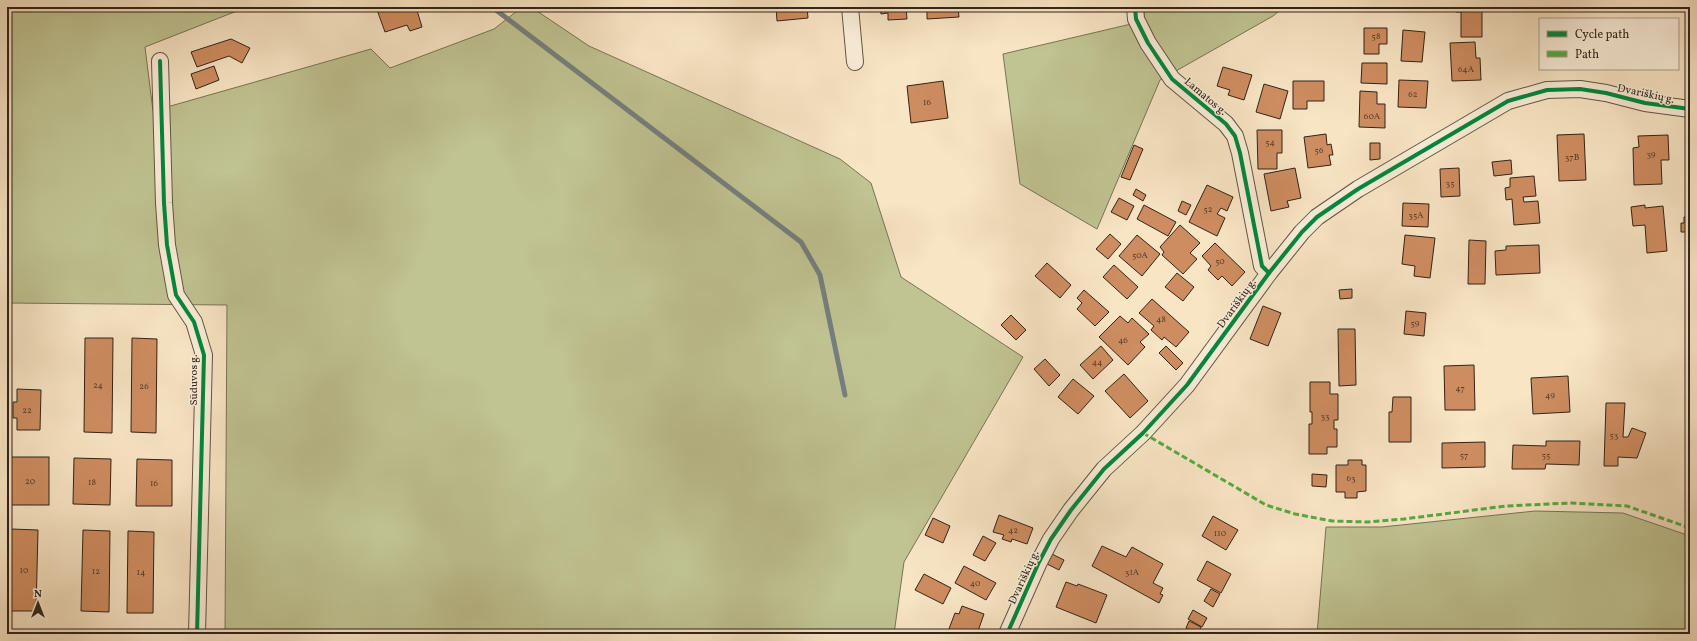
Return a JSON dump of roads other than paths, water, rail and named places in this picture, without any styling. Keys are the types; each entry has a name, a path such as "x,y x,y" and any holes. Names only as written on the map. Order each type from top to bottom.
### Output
{"street":[{"path":"850,7 855,62"},
{"name":"Lamatos g.","path":"1135,7 1136,20 1148,43 1172,79 1226,124 1235,136 1240,153 1262,266 1269,273"},
{"name":"Sūduvos g.","path":"160,61 164,203 167,245 176,295 194,322 204,355 197,634"},
{"name":"Dvariškių g.","path":"1007,634 1039,562 1051,540 1072,510 1104,469 1143,433 1187,385 1269,273 1302,232 1317,217 1338,202 1508,101 1547,90 1580,89 1606,93 1645,103 1690,109"}],"waterway":[{"path":"492,7 801,242 820,275 845,395"}]}
